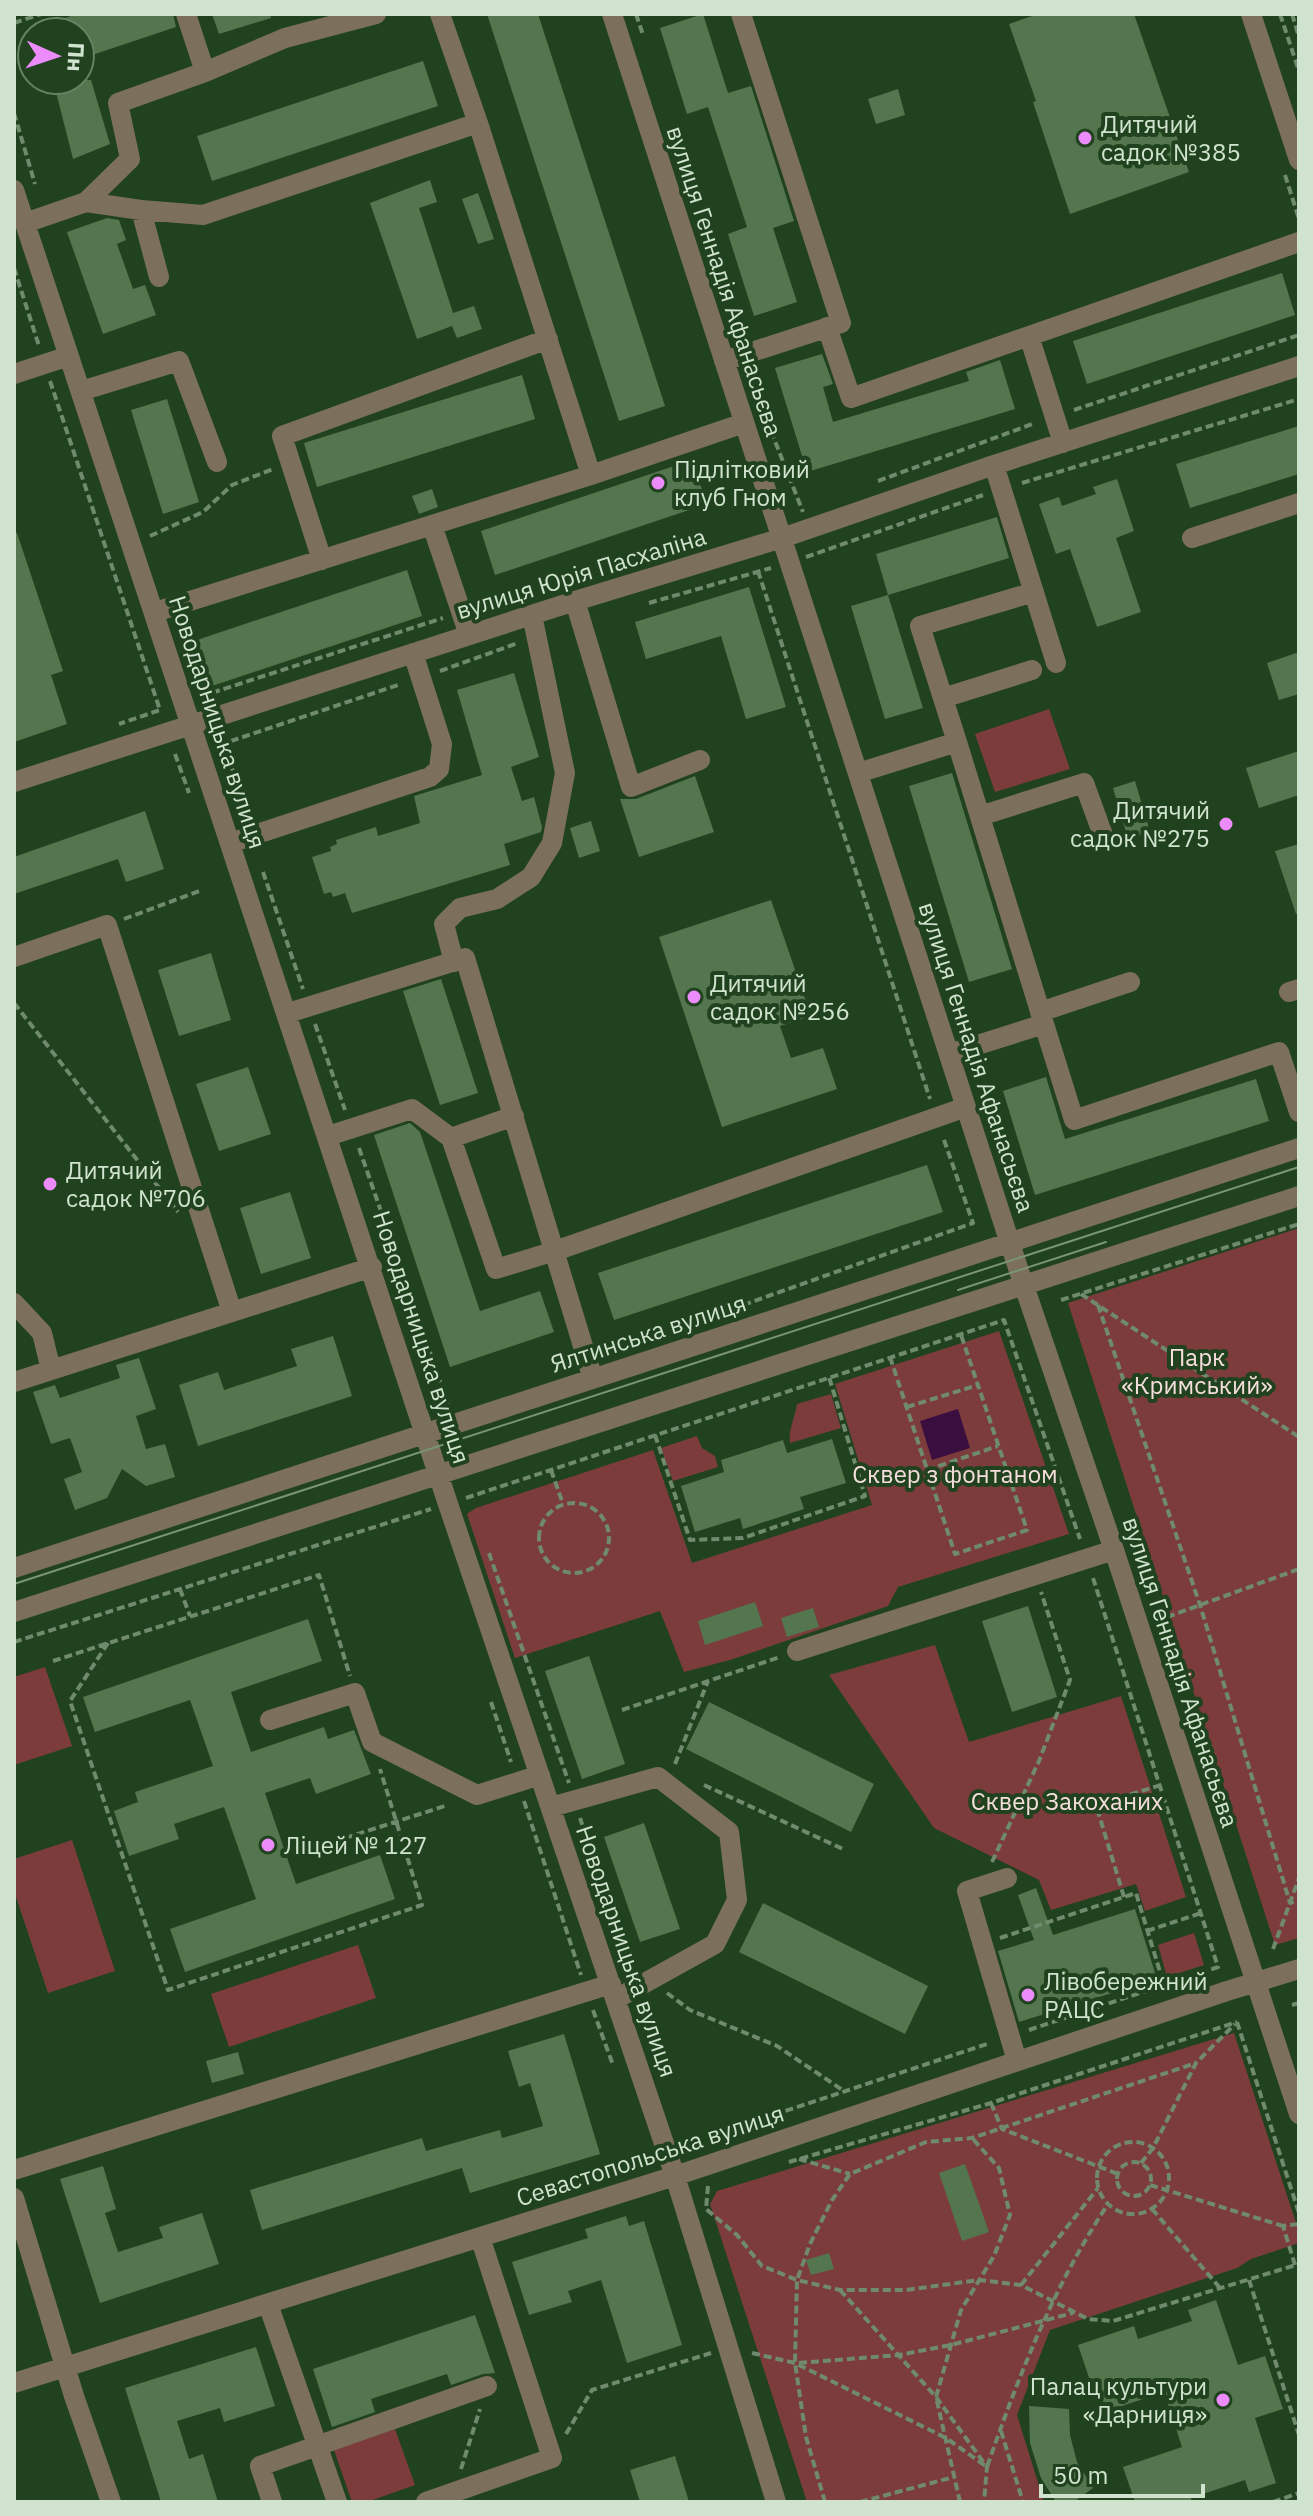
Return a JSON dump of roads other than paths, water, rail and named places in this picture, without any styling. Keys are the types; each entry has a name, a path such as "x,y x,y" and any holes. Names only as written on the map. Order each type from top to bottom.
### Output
{"street":[{"path":"186,14 205,72"},
{"path":"25,223 86,202 130,159 118,103 205,72 285,38 376,14"},
{"path":"440,14 591,475"},
{"name":"вулиця Геннадія Афанасьєва","path":"612,14 1010,1243 1299,2114"},
{"path":"724,361 841,323 741,14"},
{"path":"1251,14 1299,160"},
{"path":"86,202 203,215 478,123"},
{"name":"Новодарницька вулиця","path":"14,190 448,1504 675,2176 776,2502"},
{"path":"141,210 159,277"},
{"path":"827,327 851,398 1299,242"},
{"path":"1029,336 1063,443"},
{"path":"322,560 282,436 548,339"},
{"path":"14,374 69,356"},
{"path":"81,391 179,361 217,462"},
{"name":"вулиця Юрія Пасхаліна","path":"14,782 575,601 782,538 1299,366"},
{"path":"155,612 591,475 744,423"},
{"path":"994,465 1056,663"},
{"path":"1192,538 1299,503"},
{"path":"432,525 469,635"},
{"path":"1034,592 920,626 1074,1120 1279,1052 1299,1112"},
{"path":"575,601 631,787 700,760"},
{"path":"454,962 444,924 460,908 497,899 531,877 552,843 565,773 532,615"},
{"path":"230,843 430,777 439,769 442,744 413,653"},
{"path":"943,698 1032,670"},
{"path":"858,773 957,742"},
{"path":"980,816 1084,783 1103,835"},
{"path":"14,957 107,925 232,1312"},
{"path":"288,1013 465,958 593,1379"},
{"path":"949,1054 1130,982"},
{"path":"328,1136 412,1109 451,1138 496,1269 966,1107"},
{"path":"451,1138 514,1116"},
{"name":"Ялтинська вулиця","path":"14,1568 1299,1148"},
{"path":"14,1612 1299,1196"},
{"path":"14,1382 372,1267"},
{"path":"14,1303 42,1333 51,1370"},
{"path":"797,1651 1114,1550"},
{"path":"270,1720 355,1693 372,1742 477,1795 540,1775"},
{"path":"14,2170 586,1991 613,1991 648,1981 715,1944 737,1900 729,1832 658,1777 551,1807"},
{"path":"1007,1878 967,1891 1017,2061"},
{"name":"Севастопольська вулиця","path":"14,2383 675,2176 1299,1969"},
{"path":"14,2198 65,2367 111,2502"},
{"path":"426,2502 552,2458 480,2237"},
{"path":"268,2304 337,2502"},
{"path":"272,2502 260,2466 487,2386"}],"tram line":[{"path":"14,1584 1299,1167"},
{"path":"958,1290 1106,1242"}],"place":[{"name":"Дитячий садок №385","path":"1085,138"},
{"name":"Підлітковий клуб Гном","path":"658,483"},
{"name":"Дитячий садок №275","path":"1226,824"},
{"name":"Дитячий садок №256","path":"694,997"},
{"name":"Дитячий садок №706","path":"50,1184"},
{"name":"Ліцей № 127","path":"268,1845"},
{"name":"Лівобережний РАЦС","path":"1028,1995"},
{"name":"Палац культури «Дарниця»","path":"1223,2400"}],"park label":[{"name":"Парк «Кримський»","path":"1197,1371"},
{"name":"Сквер з фонтаном","path":"955,1474"},
{"name":"Сквер Закоханих","path":"1067,1801"}]}
